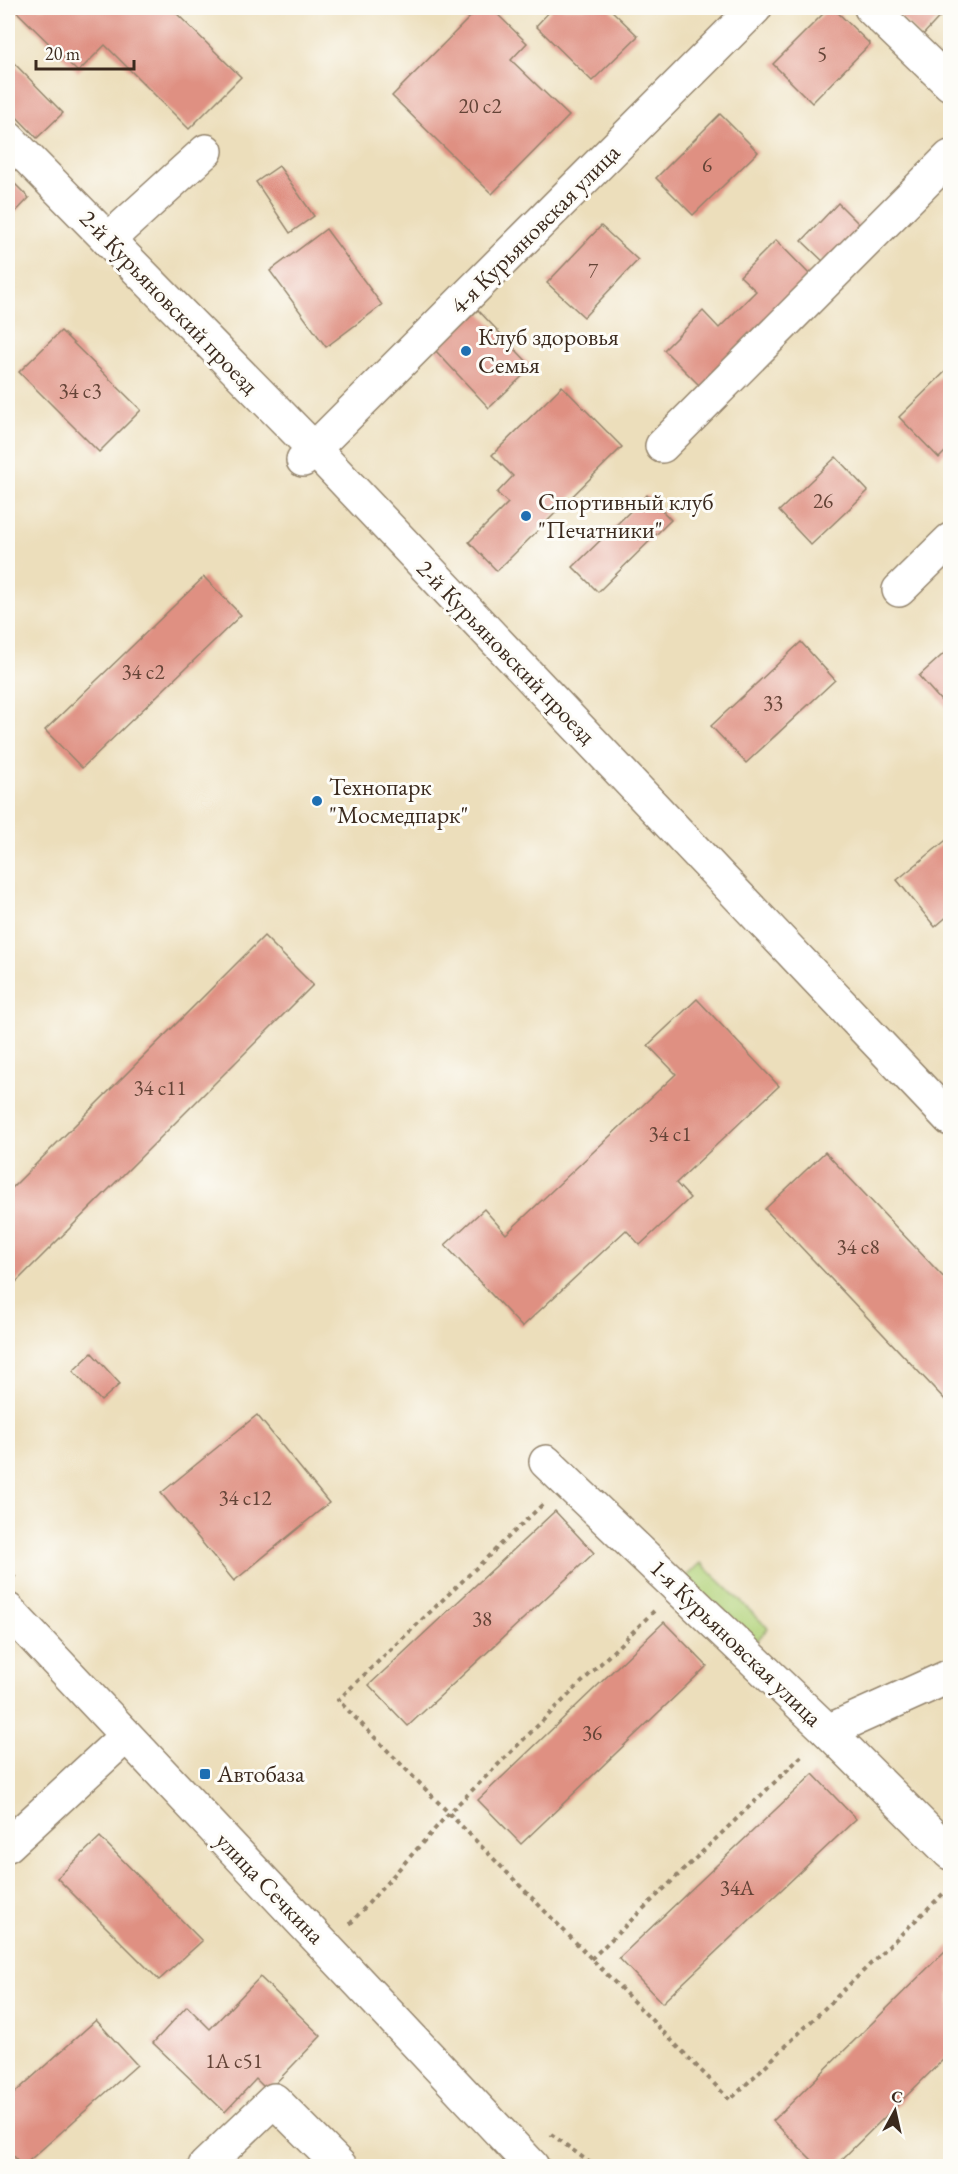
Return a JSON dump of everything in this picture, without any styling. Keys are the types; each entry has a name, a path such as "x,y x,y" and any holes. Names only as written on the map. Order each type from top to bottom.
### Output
{"street":[{"name":"4-я Курьяновская улица","path":"309,455 755,8"},
{"path":"871,8 951,84"},
{"name":"2-й Курьяновский проезд","path":"8,138 108,240 309,455 951,1119"},
{"path":"108,240 206,151"},
{"path":"662,446 951,157"},
{"path":"900,590 951,540"},
{"name":"1-я Курьяновская улица","path":"556,1472 828,1731 951,1676"},
{"name":"улица Сечкина","path":"8,1610 529,2165"},
{"path":"828,1731 951,1853"},
{"path":"8,1845 126,1736"},
{"path":"205,2166 274,2100 340,2166"}],"path":[{"path":"556,1472 338,1700 730,2100 951,1887"},
{"path":"346,1928 450,1813 678,1588"},
{"path":"591,1959 828,1731"}],"green space":[{"path":"701,1563 768,1628 754,1644 685,1577"}],"building":[{"path":"13,8 171,8 241,77 189,129 105,45 78,72"},
{"path":"479,8 491,8 527,43 511,60 569,116 492,194 392,96"},
{"path":"550,8 609,8 638,36 592,81 536,26 552,9"},
{"path":"829,8 833,8 870,44 812,103 773,64"},
{"path":"891,8 944,8 946,10 921,37"},
{"path":"8,57 63,113 37,138 8,108"},
{"path":"720,114 758,152 693,215 656,178"},
{"path":"279,166 314,216 290,233 256,182"},
{"path":"8,177 29,198 8,220"},
{"path":"838,203 864,229 828,266 802,241"},
{"path":"601,226 638,260 584,317 547,283"},
{"path":"326,229 382,305 326,347 270,271"},
{"path":"776,240 815,280 704,390 664,350 703,311 719,328 756,291 740,276"},
{"path":"478,310 532,367 489,408 435,350"},
{"path":"61,331 141,410 99,452 19,372"},
{"path":"950,367 950,447 939,458 899,417"},
{"path":"562,386 622,447 497,571 469,542 508,503 497,493 513,476 492,455"},
{"path":"836,457 868,491 811,545 779,511"},
{"path":"647,495 671,520 598,592 573,567"},
{"path":"204,577 241,615 82,768 45,730"},
{"path":"801,642 835,680 746,763 711,726"},
{"path":"950,648 950,711 919,676"},
{"path":"950,837 950,914 935,927 897,880"},
{"path":"264,936 313,985 8,1290 8,1192"},
{"path":"697,999 779,1086 676,1183 690,1198 640,1245 626,1230 522,1327 445,1245 484,1209 506,1234 676,1074 648,1045"},
{"path":"825,1152 950,1284 950,1405 765,1209"},
{"path":"92,1353 120,1384 101,1401 73,1371"},
{"path":"257,1415 329,1503 234,1581 161,1493"},
{"path":"555,1511 594,1553 408,1726 369,1685"},
{"path":"664,1622 707,1666 521,1844 478,1800"},
{"path":"813,1774 856,1819 662,2003 619,1958"},
{"path":"100,1837 202,1941 159,1980 57,1878"},
{"path":"950,1946 950,2053 835,2166 818,2166 773,2121"},
{"path":"260,1977 321,2036 268,2091 256,2079 225,2112 153,2043 187,2006 210,2029"},
{"path":"96,2020 137,2065 23,2166 8,2150 8,2096 9,2098"}],"place":[{"name":"Клуб здоровья Семья","path":"466,351"},
{"name":"Спортивный клуб \"Печатники\"","path":"526,516"},
{"name":"Технопарк \"Мосмедпарк\"","path":"317,801"},
{"name":"Автобаза","path":"205,1774"}]}
